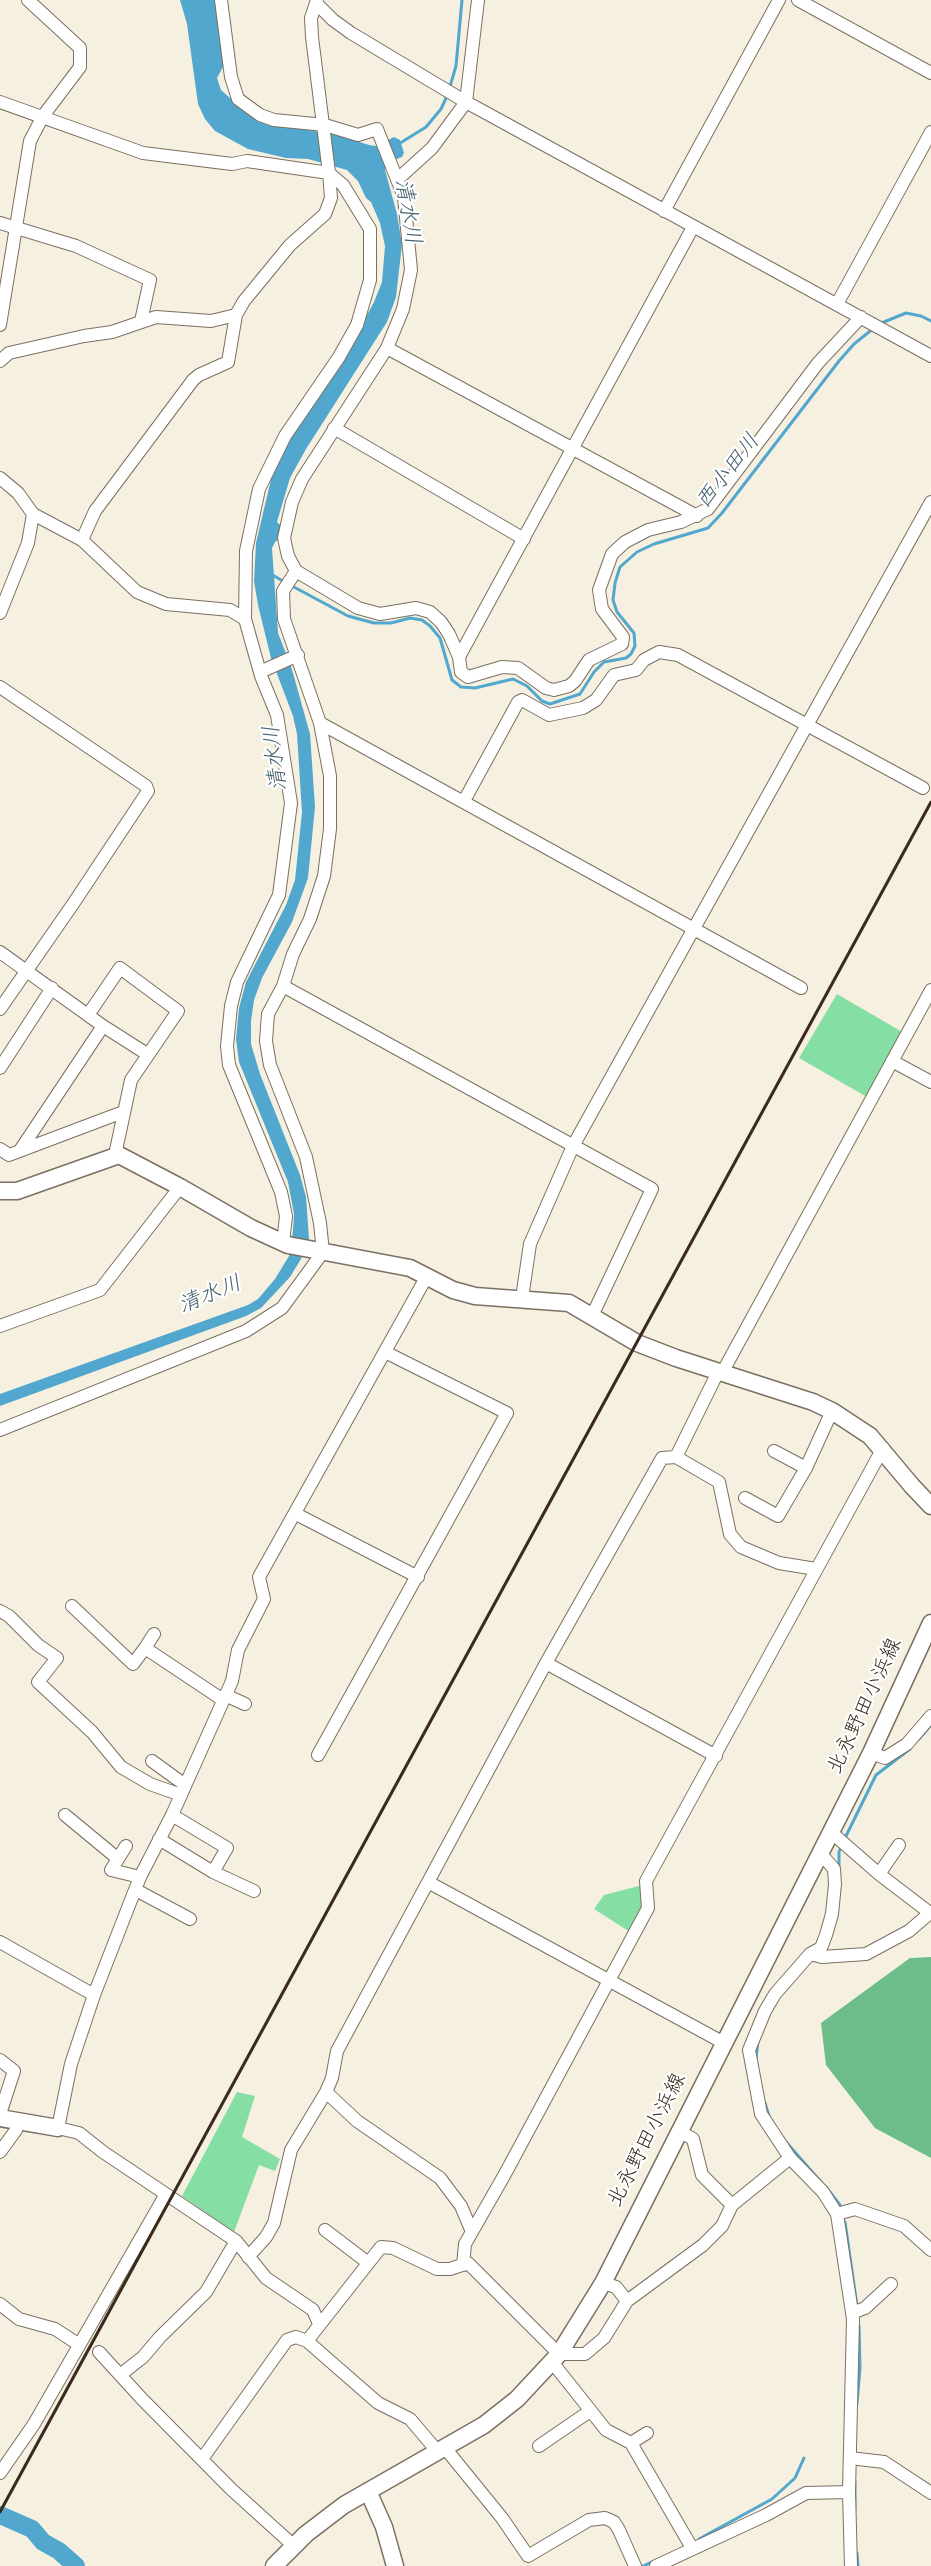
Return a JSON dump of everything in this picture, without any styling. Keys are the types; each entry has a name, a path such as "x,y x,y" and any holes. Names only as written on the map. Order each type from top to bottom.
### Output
{"main road":[{"path":"0,1191 17,1191 87,1168 115,1155 285,1244 394,1264 428,1276 453,1290 475,1296 569,1303 637,1343 813,1402 832,1411 860,1428 883,1448 912,1486 931,1506"},
{"name":"北永野田小浜線","path":"274,2566 330,2515 501,2412 556,2358 603,2283 821,1854 840,1839 871,1753 931,1623"},
{"path":"0,2116 19,2122 58,2128"},
{"path":"368,2491 384,2528 395,2566"}],"street":[{"path":"0,325 30,141 43,116 80,67 80,48 28,0"},
{"path":"221,0 231,77 238,99 260,115 274,120 325,125 358,135 377,129 405,197 411,270 403,309 387,348 302,479 292,502 284,538 288,556 296,571 340,599 368,612 380,614 416,608 430,612 449,634 459,657 461,672 468,677 502,667 518,669 546,688 554,690 569,686 576,681 589,660 622,644 623,637 602,609 599,590 612,554 625,542 648,530 697,516 708,509 818,363 864,318"},
{"path":"399,178 432,148 462,100 477,0"},
{"path":"664,211 779,0"},
{"path":"798,0 931,73"},
{"path":"82,540 95,511 193,380 228,362 236,315 244,301 290,245 325,214 331,198 325,125 312,37 311,18 316,2 333,20 462,100 931,356"},
{"path":"0,102 143,153 232,164 247,161 329,172 344,185 370,228 370,280 357,325 339,357 285,436 259,489 246,551 245,619 260,672 277,715 291,803 279,895 237,982 231,1006 226,1046 230,1065 281,1192 286,1216 285,1244"},
{"path":"837,304 931,132"},
{"path":"0,223 76,246 150,280 141,321"},
{"path":"459,657 693,227"},
{"path":"0,361 9,353 112,332 156,317 211,321 236,315"},
{"path":"387,348 697,516"},
{"path":"334,428 524,539"},
{"path":"0,478 18,493 33,514 82,540 137,592 166,604 230,610 245,619"},
{"path":"522,1298 530,1244 573,1146 931,501"},
{"path":"0,612 28,543 33,514"},
{"path":"0,1430 246,1331 282,1308 319,1251 320,1223 306,1157 270,1065 266,1041 268,1014 283,986 293,954 310,920 324,876 330,829 330,776 320,723 284,619 283,591 296,571"},
{"path":"464,801 518,702 522,700 549,715 583,708 596,700 614,675 636,670 645,660 659,652 678,655 923,788"},
{"path":"260,672 298,655"},
{"path":"0,687 146,786 148,791 0,1009"},
{"path":"320,723 801,988"},
{"path":"0,952 103,1026 147,1054"},
{"path":"88,1015 120,968 178,1011 131,1080 115,1155"},
{"path":"283,986 652,1189 592,1316"},
{"path":"0,1068 52,988"},
{"path":"676,1458 720,1372 931,990"},
{"path":"21,1149 103,1026"},
{"path":"892,1061 931,1082"},
{"path":"0,1149 9,1155 123,1112"},
{"path":"0,1326 100,1290 180,1187"},
{"path":"320,2324 313,2310 266,2278 236,2241 79,2133 58,2128 71,2064 94,1995 140,1877 172,1815 232,1681 238,1650 264,1599 259,1577 428,1276"},
{"path":"318,1755 507,1413 385,1352"},
{"path":"745,1498 778,1516 806,1468 832,1411"},
{"path":"463,2265 465,2244 648,1908 646,1881 883,1448"},
{"path":"774,1452 806,1468"},
{"path":"248,2257 266,2237 274,2223 291,2150 326,2092 332,2078 337,2051 546,1663 662,1458 676,1458 719,1482 730,1534 741,1547 779,1563 816,1569"},
{"path":"296,1514 418,1577"},
{"path":"72,1606 133,1664 154,1634"},
{"path":"0,1611 9,1616 38,1645 57,1658 38,1682 92,1732 121,1767 150,1784 183,1790"},
{"path":"145,1648 224,1697 245,1704"},
{"path":"546,1663 716,1756"},
{"path":"871,1753 885,1758 907,1744 931,1716"},
{"path":"152,1761 183,1790"},
{"path":"65,1815 117,1858"},
{"path":"172,1815 227,1848 213,1872"},
{"path":"159,1839 213,1872 254,1891"},
{"path":"814,1955 866,1954 909,1931 931,1912 879,1874 840,1839"},
{"path":"879,1874 899,1845"},
{"path":"126,1846 111,1870 140,1877"},
{"path":"821,1854 834,1869 835,1884 826,1935 821,1948 775,1994 765,2011 749,2050 761,2114 790,2158 823,2192 837,2214 852,2313 854,2358 849,2492 851,2566"},
{"path":"428,1882 724,2043"},
{"path":"136,1890 190,1919"},
{"path":"0,1942 94,1995"},
{"path":"744,2003 765,2011"},
{"path":"0,2060 14,2071 0,2116"},
{"path":"326,2092 357,2121 440,2178 461,2206 472,2232"},
{"path":"0,2152 19,2122"},
{"path":"679,2131 693,2139 702,2175 732,2205"},
{"path":"556,2358 585,2354 604,2338 627,2301 703,2245 722,2226 732,2205 790,2158"},
{"path":"0,2473 34,2424 166,2194"},
{"path":"837,2214 855,2209 904,2226 931,2250"},
{"path":"325,2230 367,2262"},
{"path":"120,2375 142,2357 206,2292 236,2241"},
{"path":"307,2341 381,2247 393,2248 437,2269 450,2269 468,2263 556,2358 590,2411 606,2430 631,2443 692,2548"},
{"path":"603,2283 616,2288 627,2301"},
{"path":"852,2313 865,2308 891,2284"},
{"path":"0,2304 20,2319 55,2329 78,2344"},
{"path":"202,2459 287,2340 296,2337 307,2341 371,2397 410,2419 502,2518 528,2556 589,2520 605,2518 614,2522 635,2566"},
{"path":"99,2352 202,2459 294,2546"},
{"path":"539,2446 590,2411"},
{"path":"631,2443 647,2433"},
{"path":"850,2458 884,2462 931,2493"},
{"path":"656,2566 766,2515 806,2493 849,2492"}],"green space":[{"path":"837,994 904,1033 867,1097 799,1058"},
{"path":"643,1885 643,1908 630,1932 594,1909 604,1895"},
{"path":"931,1957 931,2158 875,2128 826,2065 821,2023 910,1958"},
{"path":"237,2092 255,2096 242,2137 280,2159 275,2171 259,2165 234,2232 182,2196"}],"water":[{"path":"180,0 216,0 224,65 217,78 221,90 249,115 293,128 334,134 369,145 376,146 394,137 400,140 404,153 402,157 388,162 385,170 397,214 402,244 396,297 387,322 290,478 277,522 281,526 279,539 272,548 278,633 291,666 310,734 315,807 308,878 292,922 262,978 254,1000 251,1044 260,1074 300,1175 306,1197 309,1238 301,1259 290,1277 261,1308 246,1316 0,1406 0,1394 248,1305 258,1299 275,1279 289,1256 293,1231 294,1214 288,1182 239,1062 236,1039 239,1008 246,982 286,905 295,880 302,812 297,734 293,716 271,658 258,605 254,581 256,543 273,471 291,435 352,343 374,302 382,282 385,246 380,223 371,202 366,198 358,181 347,170 308,159 286,158 248,149 215,131 205,119 198,104 187,24"}],"waterway":[{"path":"449,90 456,66 462,0"},
{"path":"397,145 426,127 441,109 447,96"},
{"name":"西小田川","path":"879,324 906,313 931,321"},
{"name":"西小田川","path":"292,586 348,616 374,623 391,623 410,618 422,620 440,638 452,680 461,687 475,688 513,679 527,686 542,701 550,704 580,694 594,672 604,662 626,658 635,646 634,633 617,612 613,600 620,567 637,552 654,544 708,528 839,361 854,344 874,328"},
{"name":"西小田川","path":"271,574 286,583"},
{"path":"919,1739 931,1725"},
{"path":"845,1838 876,1775 910,1749"},
{"path":"839,1870 841,1847"},
{"path":"756,2059 758,2041"},
{"path":"765,2103 769,2116"},
{"path":"786,2142 821,2182"},
{"path":"826,2187 840,2205"},
{"path":"845,2222 857,2306"},
{"path":"857,2403 860,2368 859,2326"},
{"path":"699,2539 772,2499 795,2478 804,2458"},
{"path":"855,2481 855,2510"},
{"name":"清水川","path":"0,2515 32,2529 43,2542 59,2551 76,2566"},
{"path":"857,2553 858,2566"},
{"path":"643,2566 654,2561"}],"railway":[{"path":"0,2512 931,802"}]}
